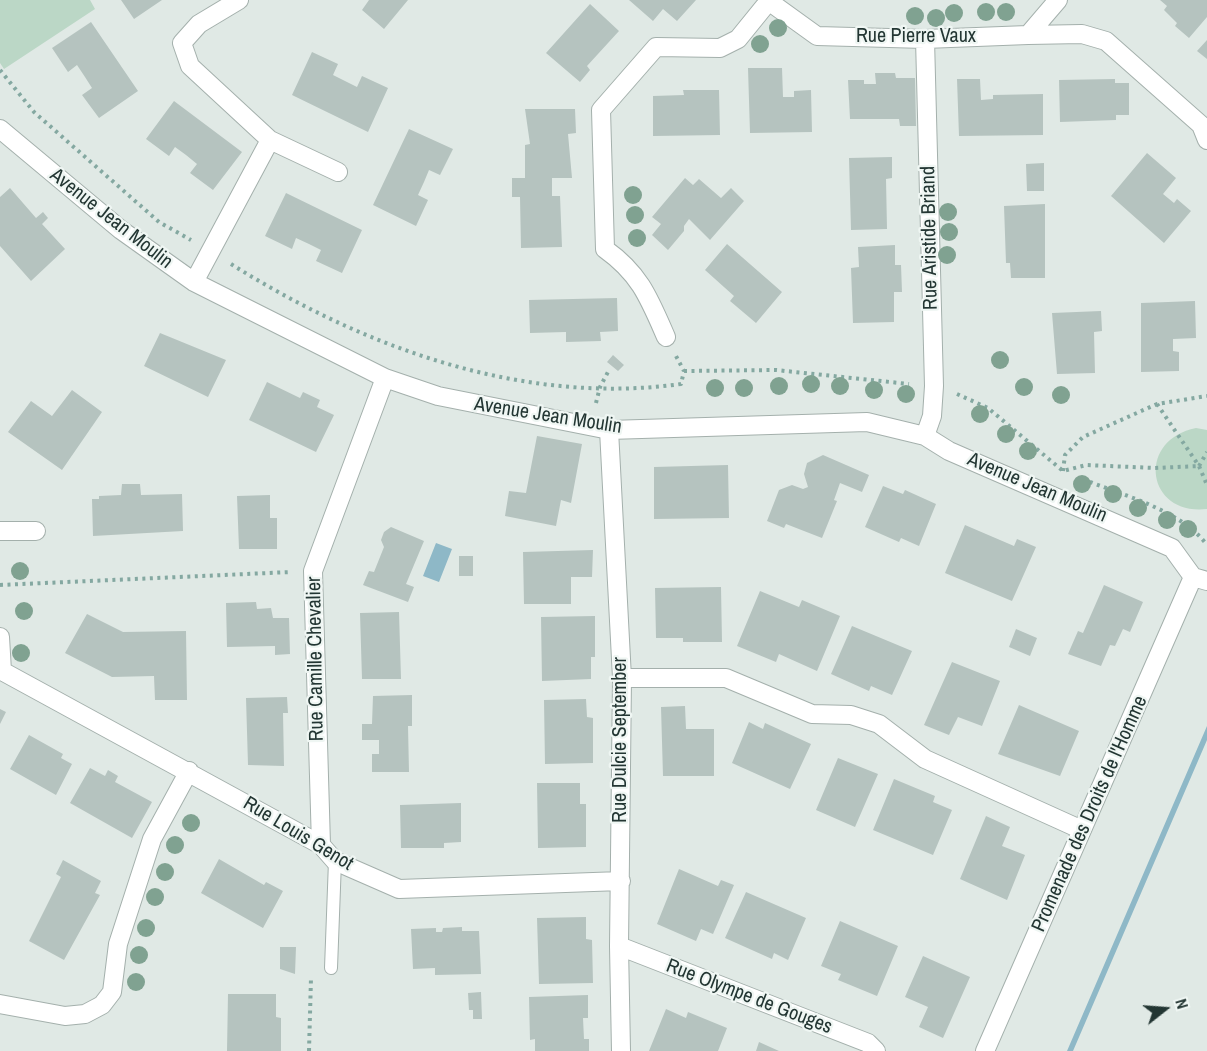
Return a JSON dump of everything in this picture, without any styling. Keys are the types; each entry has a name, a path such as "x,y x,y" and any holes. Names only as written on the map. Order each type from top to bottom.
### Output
{"street":[{"path":"240,0 199,24 182,43 190,66 270,140 338,171"},
{"path":"1028,36 1058,0"},
{"path":"666,337 645,288 626,264 605,249 601,111 656,47 720,48 738,39 767,1"},
{"name":"Rue Pierre Vaux","path":"767,1 817,36 925,39 1082,34 1106,41 1201,125 1207,140"},
{"name":"Rue Aristide Briand","path":"925,39 934,386 932,416 925,436"},
{"name":"Avenue Jean Moulin","path":"0,129 121,230 194,282 386,378 438,396 600,428 867,422 925,436 950,451 1053,494 1172,548 1200,579"},
{"path":"194,282 270,140"},
{"name":"Rue Camille Chevalier","path":"321,845 313,571 386,378"},
{"name":"Rue Dulcie September","path":"600,428 622,678 619,946 621,1051"},
{"path":"0,531 36,531"},
{"name":"Promenade des Droits de l'Homme","path":"985,1051 1082,830 1200,579"},
{"name":"Rue Louis Genot","path":"0,637 2,671 321,845 335,861 399,889 621,881"},
{"path":"622,678 726,678 812,714 851,715 870,721 879,724 925,759 1082,830"},
{"path":"0,1004 66,1016 85,1014 102,1005 112,992 118,944 152,839 189,771"},
{"name":"Rue Olympe de Gouges","path":"619,946 868,1043 876,1051"}],"lane":[{"path":"331,968 335,861"}],"path":[{"path":"455,368 558,388 681,384 684,371 666,337"},
{"path":"600,428 600,387 609,370"},
{"path":"1053,494 1063,471 1065,455 1083,437 1157,404 1207,396"},
{"path":"1157,404 1199,466 1207,485"},
{"path":"1199,466 1207,452"},
{"path":"0,585 313,571"},
{"path":"309,1051 311,979 331,968"}],"green space":[{"path":"0,0 90,0 95,9 4,69 0,63"},
{"path":"1196,428 1207,430 1207,509 1187,508 1171,501 1161,490 1156,476 1157,461 1164,447 1177,435"}],"water":[{"path":"436,543 452,549 439,582 423,576"},
{"path":"1207,726 1207,740 1073,1051 1067,1051"}],"building":[{"path":"121,0 162,0 134,19"},
{"path":"369,0 408,0 384,29 362,10"},
{"path":"629,0 696,0 677,21 663,9 653,21"},
{"path":"1160,0 1207,0 1207,17 1189,38 1175,26 1177,23 1164,10 1167,6"},
{"path":"590,4 619,31 587,66 590,70 580,82 546,53"},
{"path":"91,22 138,91 99,118 82,95 92,88 77,65 68,72 52,48"},
{"path":"1207,40 1207,59 1197,51"},
{"path":"312,52 338,64 333,75 357,87 362,76 388,88 368,132 292,95"},
{"path":"748,68 782,68 783,97 794,97 794,91 811,90 812,132 750,133"},
{"path":"875,73 895,73 896,78 915,78 916,126 900,126 899,119 850,119 848,80 864,80 864,84 876,84"},
{"path":"957,79 980,79 981,100 993,99 993,95 1043,94 1043,135 959,136"},
{"path":"1115,79 1115,83 1129,83 1129,115 1116,115 1116,120 1060,122 1059,80"},
{"path":"683,90 719,90 720,135 653,136 653,96 684,95"},
{"path":"174,101 242,152 213,190 190,173 197,164 186,155 175,147 169,156 146,139"},
{"path":"525,109 575,109 576,133 568,134 572,178 552,178 552,196 560,196 562,247 521,248 520,197 512,197 512,178 525,178 525,145 530,144"},
{"path":"409,129 453,149 440,175 429,170 418,195 428,200 416,226 373,205"},
{"path":"1147,153 1176,178 1163,194 1174,203 1177,199 1191,211 1164,243 1111,196"},
{"path":"892,157 892,178 886,179 887,229 851,230 849,158"},
{"path":"1044,163 1044,191 1027,191 1026,164"},
{"path":"685,178 693,185 699,179 721,198 731,188 744,201 710,240 689,219 684,226 684,231 668,250 652,235 661,224 652,217"},
{"path":"10,188 36,218 43,212 48,218 42,224 65,249 31,281 0,246 0,197"},
{"path":"286,193 362,230 342,273 316,261 321,250 309,244 296,238 292,249 265,236"},
{"path":"1045,204 1045,278 1011,278 1010,263 1006,263 1004,206"},
{"path":"727,244 782,292 756,323 730,301 734,296 705,270"},
{"path":"895,245 895,265 901,265 902,292 894,292 894,322 853,323 851,268 859,267 858,247"},
{"path":"617,298 618,331 600,332 601,341 566,342 566,332 530,333 529,300"},
{"path":"1195,301 1196,338 1173,339 1173,351 1179,352 1179,371 1141,372 1141,303"},
{"path":"1101,311 1102,331 1094,332 1095,373 1057,374 1052,313"},
{"path":"160,333 226,360 208,397 144,366"},
{"path":"613,355 624,365 618,371 607,362"},
{"path":"267,382 300,398 303,392 320,400 317,407 334,415 316,452 249,420"},
{"path":"72,390 102,412 62,470 8,432 31,401 52,416"},
{"path":"537,436 582,444 571,503 561,500 556,526 505,516 509,491 526,493"},
{"path":"823,455 869,475 862,492 840,483 834,500 837,501 822,538 786,524 784,528 767,521 779,490 792,485 803,489 808,487 804,474 807,463"},
{"path":"728,465 729,518 654,519 654,467"},
{"path":"122,484 140,484 141,495 182,494 183,531 93,536 92,499 99,499 99,496 121,495"},
{"path":"883,486 903,494 905,490 936,504 919,546 901,538 899,542 865,527"},
{"path":"270,495 270,518 277,518 277,549 239,549 237,496"},
{"path":"965,525 1014,546 1017,539 1036,547 1012,601 945,573"},
{"path":"391,527 424,541 406,584 414,587 408,602 363,585 369,571 374,572 384,547 381,540 384,532"},
{"path":"593,550 592,577 571,577 571,604 524,604 523,552"},
{"path":"459,556 473,556 473,576 459,576"},
{"path":"1104,585 1143,602 1130,632 1123,629 1115,646 1110,645 1101,666 1068,654 1078,631 1083,633"},
{"path":"721,587 722,642 683,642 683,638 656,638 655,588"},
{"path":"760,591 799,607 802,600 840,616 817,671 779,654 776,662 737,646"},
{"path":"256,602 257,609 271,608 273,618 289,618 290,654 275,655 275,646 227,647 226,603"},
{"path":"399,612 401,679 362,679 360,613"},
{"path":"87,614 123,632 186,631 187,700 155,700 154,676 112,677 65,653"},
{"path":"595,616 595,657 591,657 591,679 542,681 541,617"},
{"path":"852,626 912,651 892,695 871,686 869,691 831,674"},
{"path":"1016,629 1037,638 1030,656 1009,647"},
{"path":"952,662 1000,681 982,726 958,717 949,735 924,725"},
{"path":"412,695 412,726 408,726 409,772 372,772 372,754 379,754 379,740 362,740 362,724 372,724 373,696"},
{"path":"287,697 288,713 283,713 284,766 248,765 246,698"},
{"path":"586,699 587,717 593,718 593,763 545,764 544,700"},
{"path":"1019,705 1079,731 1060,776 998,754"},
{"path":"685,706 686,729 714,729 714,776 663,776 661,707"},
{"path":"0,709 6,712 0,724"},
{"path":"749,722 763,729 765,723 811,744 790,789 732,763"},
{"path":"29,735 63,754 61,758 72,764 56,795 10,769"},
{"path":"838,758 878,774 855,827 816,810"},
{"path":"90,768 105,776 108,770 118,776 115,782 152,802 132,838 70,803"},
{"path":"894,779 935,796 933,802 952,810 933,855 873,830"},
{"path":"537,783 580,783 580,804 586,804 586,847 538,848"},
{"path":"461,803 461,842 444,843 444,848 401,848 400,805"},
{"path":"986,816 1010,827 1002,846 1025,855 1007,900 960,879"},
{"path":"219,859 264,885 266,882 283,891 263,928 201,893"},
{"path":"63,860 101,881 95,893 100,895 64,960 29,941 61,877 56,874"},
{"path":"679,869 718,886 721,880 734,885 713,934 701,929 696,941 657,924"},
{"path":"746,892 806,918 788,960 774,953 772,959 725,938"},
{"path":"586,917 586,939 592,940 593,983 539,984 537,918"},
{"path":"840,921 898,946 877,996 838,980 841,974 821,966"},
{"path":"462,927 462,931 479,931 481,974 435,975 435,968 413,969 411,929 436,928 436,932 442,932 443,928"},
{"path":"280,947 296,947 295,974 280,969"},
{"path":"923,956 970,977 943,1038 919,1027 928,1007 905,997"},
{"path":"481,992 482,1019 473,1019 473,1010 469,1010 468,993"},
{"path":"228,994 276,994 276,1017 281,1018 281,1051 227,1051"},
{"path":"588,995 588,1018 583,1018 584,1039 589,1039 589,1051 535,1051 535,1039 530,1040 529,997"},
{"path":"666,1009 686,1018 688,1012 727,1028 718,1051 649,1051"},
{"path":"759,1042 779,1051 756,1051"}]}
